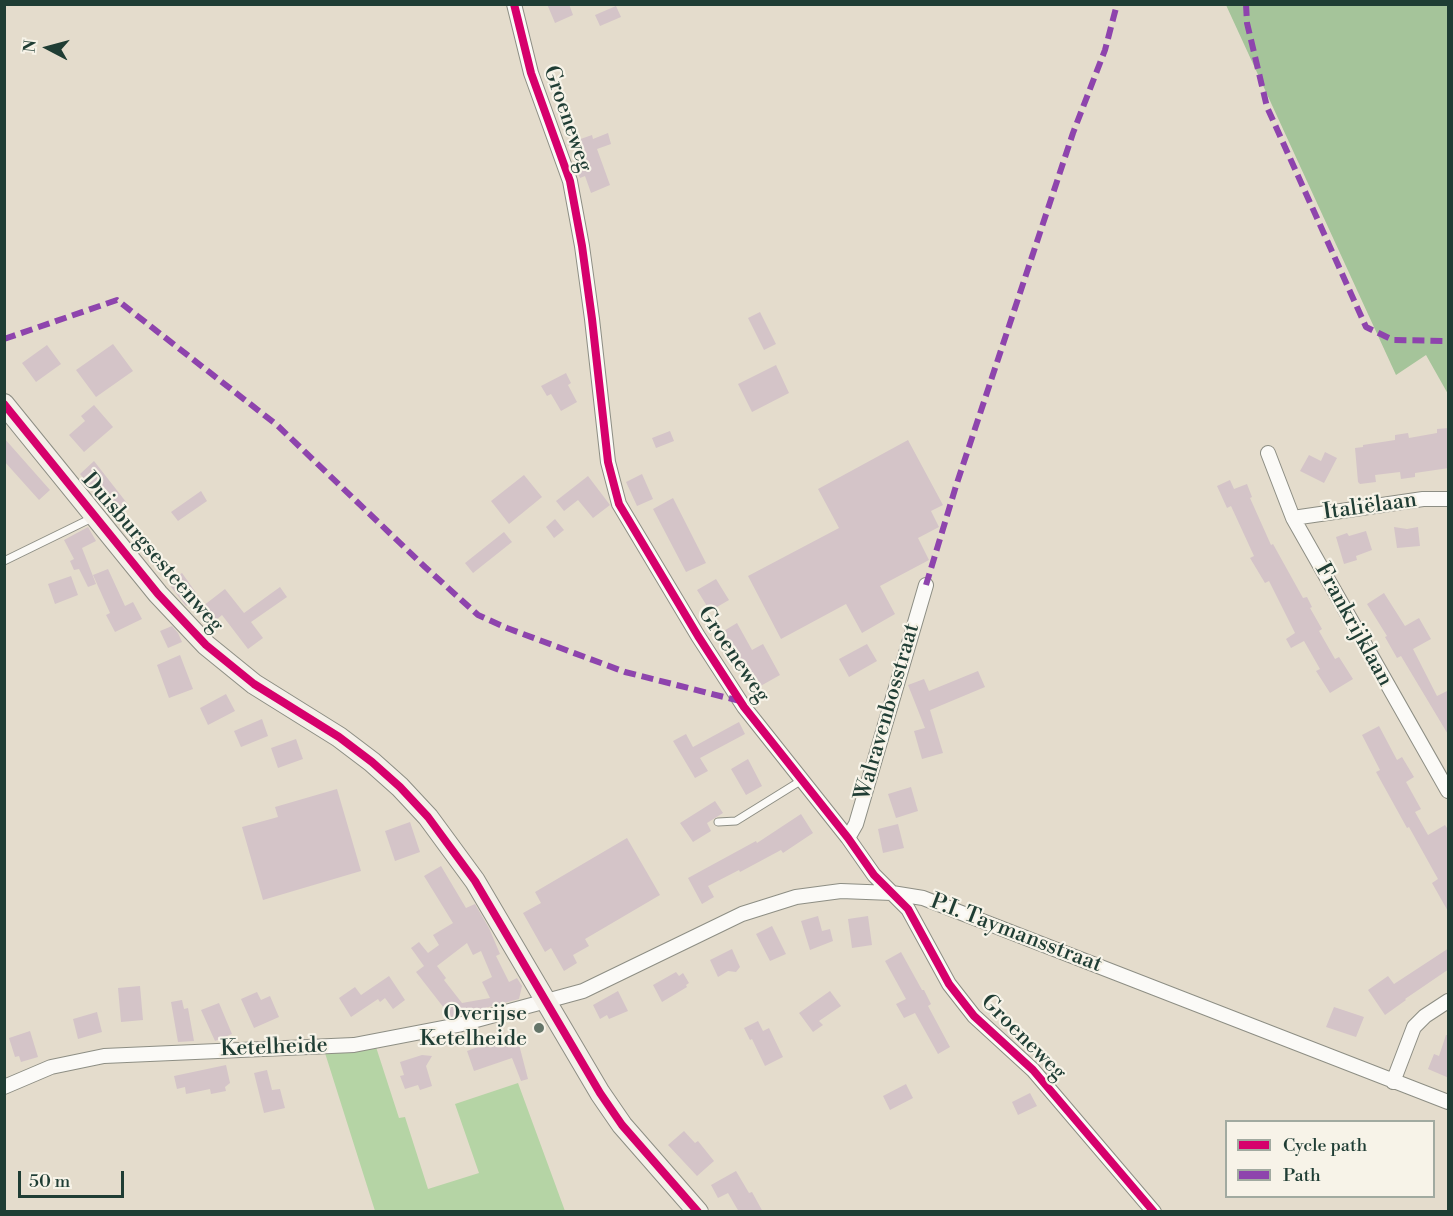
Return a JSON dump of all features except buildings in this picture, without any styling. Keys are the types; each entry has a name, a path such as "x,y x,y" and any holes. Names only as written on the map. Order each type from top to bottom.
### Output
{"street":[{"name":"Groeneweg","path":"514,4 531,74 570,181 588,288 608,462 619,504 698,636 744,707 848,838 874,875 908,909 949,984 974,1016 1033,1070 1154,1212"},
{"name":"Duisburgsesteenweg","path":"4,404 158,594 206,645 254,684 339,737 400,787 446,839 476,881 600,1093 622,1125 698,1212"},
{"name":"Frankrijklaan","path":"1268,453 1293,518 1449,791"},
{"name":"Italiëlaan","path":"1293,518 1423,499 1449,499"},
{"name":"Walravenbosstraat","path":"848,838 856,824 926,585"},
{"name":"P.I. Taymansstraat","path":"545,1001 583,991 742,914 796,897 841,891 892,893 922,898 1449,1102"},
{"name":"Ketelheide","path":"4,1087 51,1066 104,1056 354,1045 458,1025 545,1001"},
{"path":"1393,1082 1414,1027 1425,1016 1449,1001"}],"lane":[{"path":"4,561 95,516"},
{"path":"718,822 736,821 802,779"}],"green space":[{"path":"1226,5 1448,5 1448,394 1426,355 1396,375"},
{"path":"376,1047 399,1118 405,1117 428,1189 479,1173 455,1104 518,1083 565,1211 375,1211 325,1053"}],"marked path":[{"path":"926,585 956,486 1073,133 1105,50 1117,4"},
{"path":"1246,4 1247,23 1267,107 1366,327 1393,340 1448,341"},
{"path":"4,339 117,300 277,425 478,615 625,672 740,701"}],"cycle path":[{"path":"514,4 531,73 570,181 592,319 608,462 619,504 698,636 744,707 848,838 874,875 908,909 949,984 974,1016 1033,1070 1154,1212"},
{"path":"4,404 158,594 206,645 254,684 339,737 372,762 428,817 475,881 600,1093 622,1125 698,1212"}],"place":[{"name":"Overijse Ketelheide","path":"539,1028"}]}
